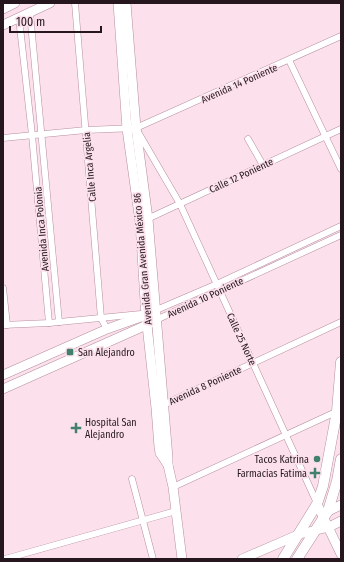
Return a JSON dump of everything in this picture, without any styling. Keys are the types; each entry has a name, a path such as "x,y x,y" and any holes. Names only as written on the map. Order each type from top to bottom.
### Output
{"main road":[{"path":"323,512 323,486 339,410 341,362"},
{"path":"297,559 316,530 337,481 341,460"},
{"path":"284,559 310,518 323,512"}],"street":[{"path":"3,9 15,3"},
{"path":"3,25 50,3"},
{"name":"Calle Inca Argelia","path":"75,3 101,318 107,329"},
{"name":"Avenida Gran Avenida México 86","path":"118,3 144,221 151,316 160,406 159,447 160,453 168,465 173,487 182,559"},
{"name":"Avenida Gran Avenida México 86","path":"126,3 132,129"},
{"name":"Avenida Inca Polonia","path":"30,13 59,322"},
{"name":"Avenida Inca Polonia","path":"19,18 32,135 49,323"},
{"name":"Avenida 14 Poniente","path":"132,129 341,36"},
{"path":"289,60 341,169"},
{"path":"3,138 86,130 132,129"},
{"name":"Calle 25 Norte","path":"132,129 180,204 341,554"},
{"name":"Calle 12 Poniente","path":"144,221 341,129"},
{"path":"248,139 263,165"},
{"name":"Avenida 10 Poniente","path":"3,390 151,316 341,226"},
{"name":"Avenida 10 Poniente","path":"3,375 107,329 151,316 219,290 341,235"},
{"path":"3,288 5,325 151,316"},
{"name":"Avenida 8 Poniente","path":"160,406 341,322"},
{"path":"173,487 339,410"},
{"path":"132,479 153,559"},
{"path":"323,512 341,505"},
{"path":"4,559 176,511"},
{"path":"242,559 300,534 329,527 341,521"}],"place":[{"name":"San Alejandro","path":"70,352"},
{"name":"Hospital San Alejandro","path":"76,428"},
{"name":"Tacos Katrina","path":"317,459"},
{"name":"Farmacias Fatima","path":"315,473"}]}
